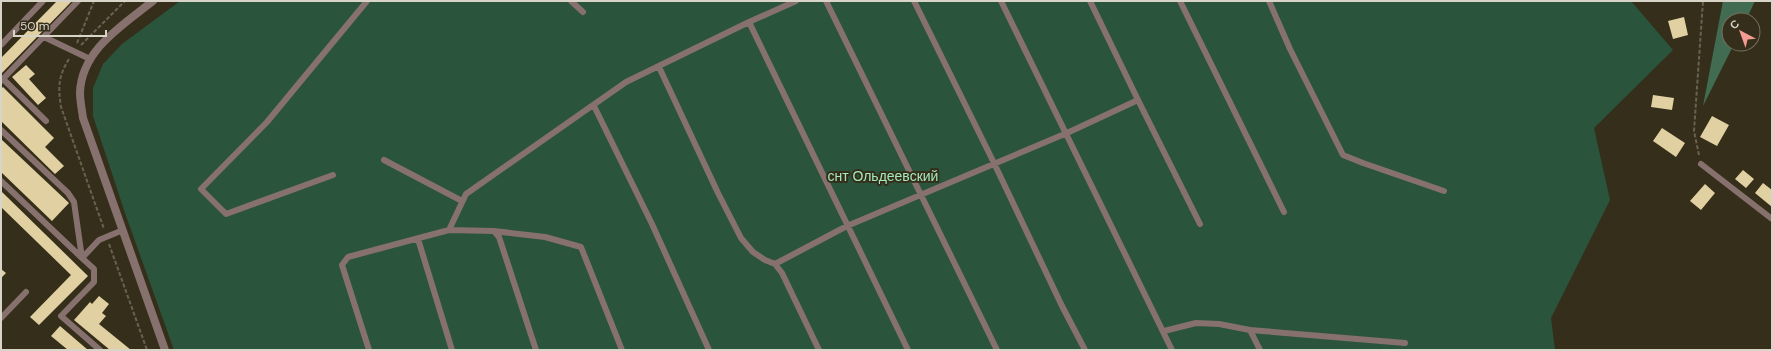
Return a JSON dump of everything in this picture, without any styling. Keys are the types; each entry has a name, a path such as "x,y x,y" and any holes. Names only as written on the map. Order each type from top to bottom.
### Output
{"street":[{"path":"153,1 106,40 90,59 82,79 80,94 83,118 165,350"}],"lane":[{"path":"1,45 43,1"},
{"path":"46,121 2,80 78,1"},
{"path":"333,175 226,214 201,189 267,122 367,1"},
{"path":"571,1 583,12"},
{"path":"449,230 466,194 594,106 626,82 749,22 796,1"},
{"path":"826,1 997,350"},
{"path":"914,1 994,163 1062,306 1085,350"},
{"path":"1002,1 1172,350"},
{"path":"1090,1 1200,224"},
{"path":"1180,1 1284,212"},
{"path":"1269,1 1290,49 1344,155 1444,191"},
{"path":"749,22 908,350"},
{"path":"44,37 90,59"},
{"path":"659,67 741,238 753,252 764,260 775,264 782,273 819,350"},
{"path":"775,264 847,226 1067,133 1138,100"},
{"path":"594,106 652,224 709,350"},
{"path":"1,130 68,192 74,202 82,258"},
{"path":"384,160 462,201"},
{"path":"1701,164 1772,220"},
{"path":"1,181 94,269 94,282 61,316 100,350"},
{"path":"82,258 99,240 123,230"},
{"path":"369,350 342,265 348,257 449,230 494,232 545,237 581,247 622,350"},
{"path":"494,232 499,237 536,350"},
{"path":"418,239 452,350"},
{"path":"1,318 26,292"},
{"path":"1164,331 1196,322 1219,324 1250,330 1405,343"},
{"path":"1250,330 1260,350"}],"path":[{"path":"94,1 74,51 63,69 58,88 61,107 147,350"},
{"path":"74,51 125,1"},
{"path":"1701,164 1694,131 1702,1"}],"green space":[{"name":"снт Ольдеевский","path":"180,1 1631,1 1673,50 1594,128 1610,200 1551,318 1555,350 174,350 126,216 93,116 93,88 103,64 122,44"},
{"path":"1723,1 1755,1 1750,12 1721,12 1721,52 1730,52 1703,106"}],"building":[{"path":"57,1 72,1 1,74 1,58"},
{"path":"1684,17 1688,35 1673,39 1668,21"},
{"path":"26,65 35,74 29,79 46,98 38,105 12,77"},
{"path":"3,87 54,138 45,147 64,166 55,174 1,121 1,89"},
{"path":"1653,95 1674,98 1672,110 1651,107"},
{"path":"1712,116 1729,125 1717,146 1700,137"},
{"path":"1662,128 1685,143 1676,157 1653,141"},
{"path":"1,139 69,203 52,221 1,172"},
{"path":"1743,170 1754,179 1746,188 1735,179"},
{"path":"1763,183 1772,190 1772,207 1755,193"},
{"path":"1705,184 1715,193 1701,210 1690,201"},
{"path":"1,191 88,276 39,325 30,317 71,275 1,207"},
{"path":"1,269 6,273 1,278"},
{"path":"99,296 109,304 102,313 106,316 99,324 131,350 110,350 74,320 90,302 92,304"},
{"path":"60,326 88,350 68,350 51,336"}]}
